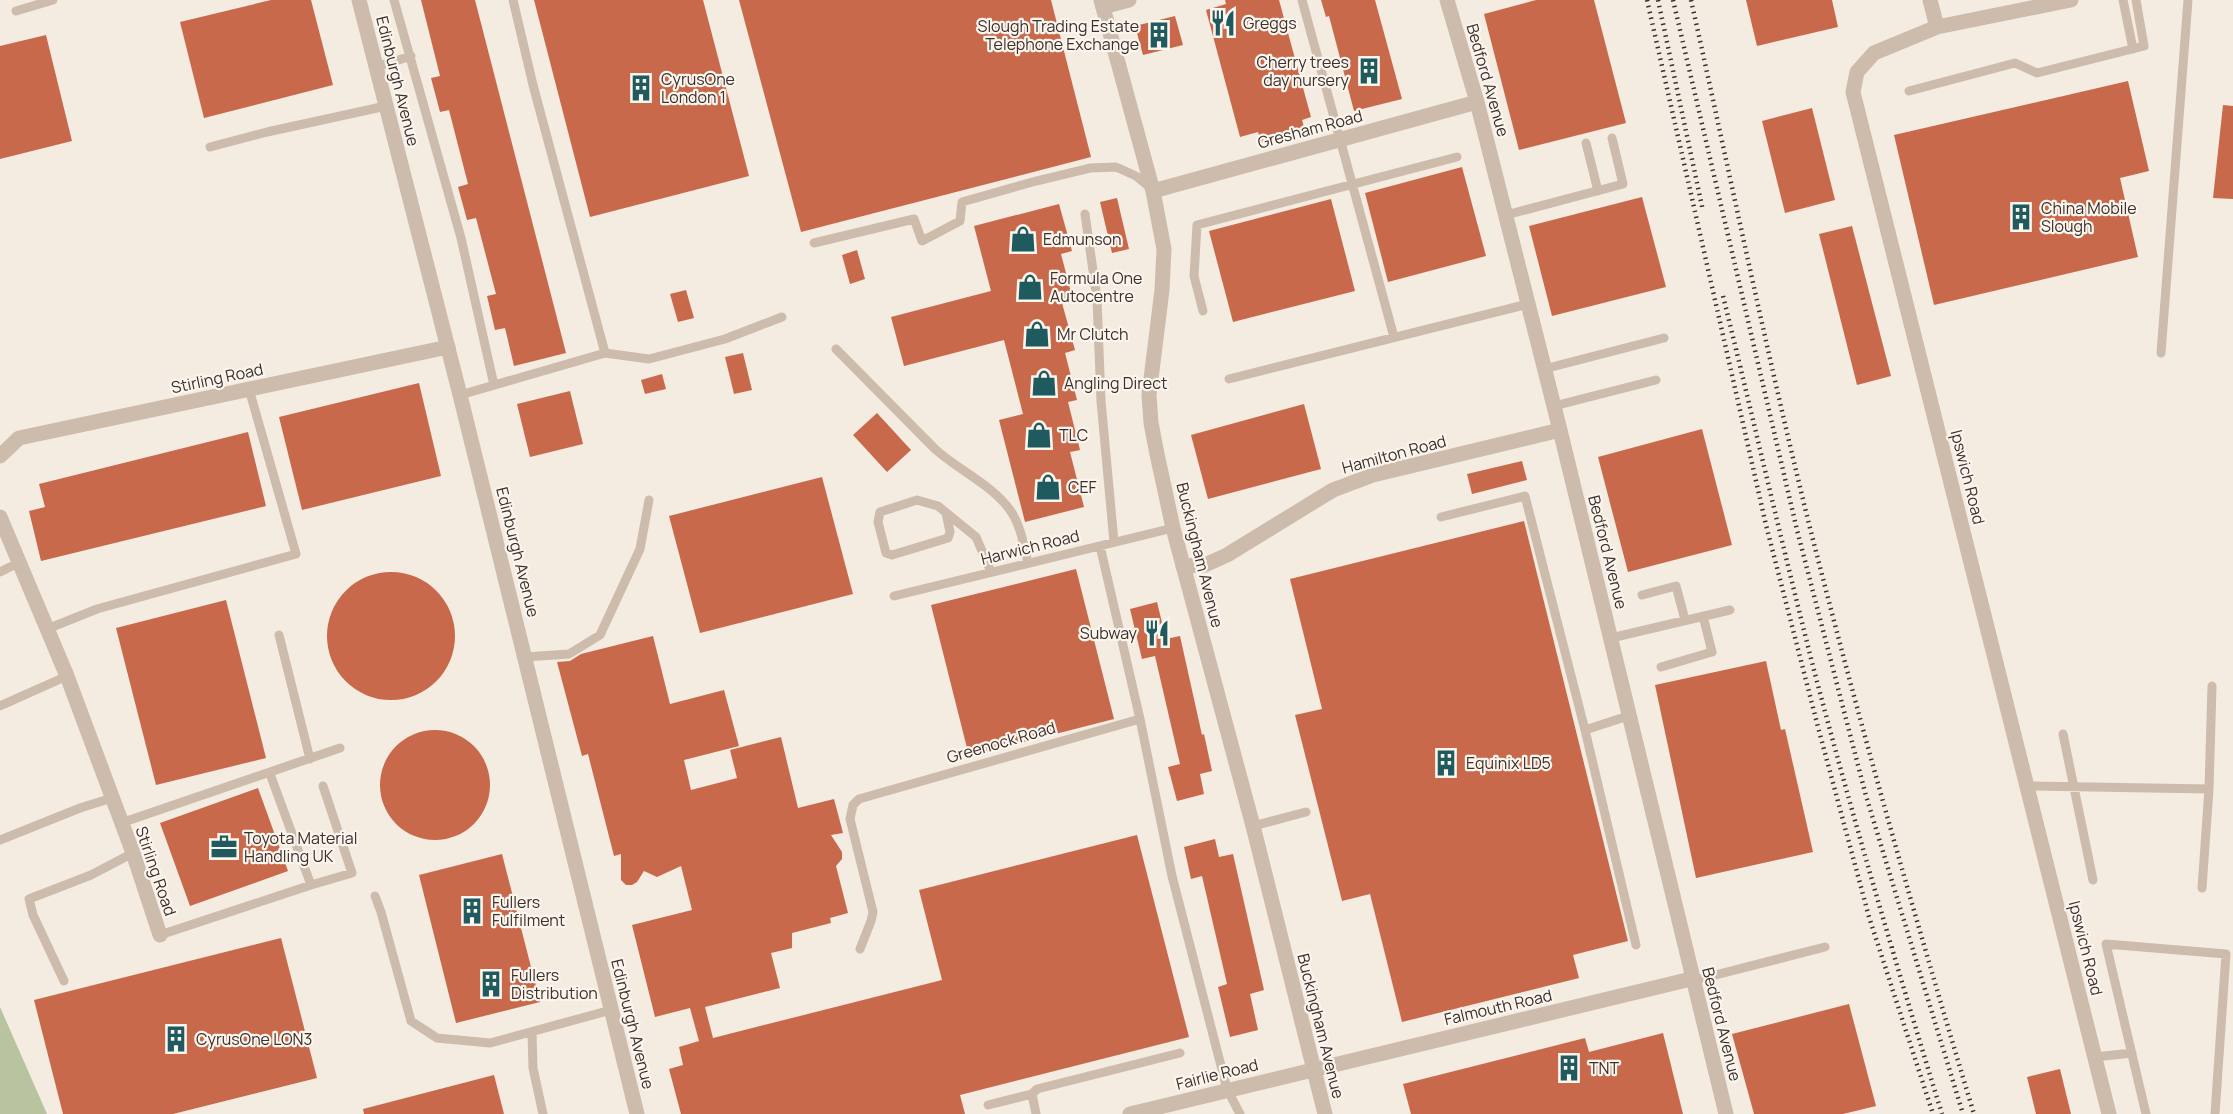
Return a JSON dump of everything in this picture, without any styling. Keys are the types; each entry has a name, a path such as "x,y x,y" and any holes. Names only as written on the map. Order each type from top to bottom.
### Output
{"street":[{"name":"Edinburgh Avenue","path":"359,0 460,395 637,1114"},
{"path":"1102,3 1129,0"},
{"name":"Bedford Avenue","path":"1446,0 1477,102 1506,214 1726,1114"},
{"path":"1930,0 1937,27"},
{"name":"Ipswich Road","path":"2071,0 1937,27 1874,53 1857,72 1853,92 2109,1114"},
{"name":"Buckingham Avenue","path":"1102,3 1154,191 1164,249 1162,290 1149,395 1153,434 1173,528 1253,826 1325,1114"},
{"name":"Gresham Road","path":"1154,191 1477,102"},
{"name":"Stirling Road","path":"1,453 19,438 448,347"},
{"name":"Hamilton Road","path":"1184,566 1205,565 1227,555 1333,490 1373,475 1560,430"},
{"name":"Stirling Road","path":"0,517 67,676 133,853 159,935"},
{"name":"Falmouth Road","path":"1313,1070 1692,980"},
{"name":"Fairlie Road","path":"1130,1114 1313,1070"}],"lane":[{"path":"16,11 53,0"},
{"path":"394,0 461,238 494,385"},
{"path":"513,0 533,85 605,353"},
{"path":"1302,0 1342,139 1394,336"},
{"path":"2123,0 2133,49"},
{"path":"1909,91 2015,63 2037,73 2144,46 2136,0"},
{"path":"2161,352 2188,0"},
{"path":"376,67 411,56"},
{"path":"210,147 386,106"},
{"path":"1506,214 1623,184 1612,138"},
{"path":"1586,143 1598,191"},
{"path":"1203,311 1194,276 1197,225 1457,157"},
{"path":"814,243 914,219 922,241 960,221 962,202 1090,168 1116,167 1136,176 1154,191"},
{"path":"1085,214 1097,299 1101,402 1113,542"},
{"path":"1229,379 1528,304"},
{"path":"460,395 605,353 649,359 725,339 782,317"},
{"path":"1544,369 1664,338"},
{"path":"836,349 943,456 987,488 1010,510 1016,520 1028,563"},
{"path":"1554,406 1656,380"},
{"path":"47,629 97,609 296,554 249,389"},
{"path":"1441,517 1525,496 1585,730 1636,945"},
{"path":"525,657 569,654 600,635 640,549 650,500"},
{"path":"946,513 950,532 948,538 892,555 886,553 878,522 880,512 917,500 938,506 976,537 991,572"},
{"name":"Harwich Road","path":"894,596 1173,528"},
{"path":"1100,546 1140,719 1172,876 1227,1089 1240,1114"},
{"path":"0,572 18,563"},
{"path":"1642,595 1676,586 1685,620"},
{"path":"1611,638 1730,610"},
{"path":"1661,667 1712,652 1703,616"},
{"path":"279,635 310,759"},
{"path":"0,706 67,676"},
{"path":"2202,888 2209,789 2212,686"},
{"path":"1585,730 1628,716"},
{"name":"Greenock Road","path":"860,949 873,912 850,819 853,805 859,800 1140,719"},
{"path":"2062,734 2093,880"},
{"path":"121,823 270,774 340,748"},
{"path":"270,774 311,885"},
{"path":"159,935 352,873 323,786"},
{"path":"2027,786 2209,789"},
{"path":"0,840 80,808 112,798"},
{"path":"1253,826 1306,812"},
{"path":"64,981 33,915 29,899 92,875 133,853"},
{"path":"375,896 411,1021 437,1038 490,1043 611,1010"},
{"path":"2146,1114 2106,944 2226,954 2215,1114"},
{"path":"1692,980 1825,947"},
{"path":"532,1032 533,1068 543,1114"},
{"path":"988,1104 1032,1094 1037,1089 1180,1053"},
{"path":"2095,1058 2132,1053"},
{"path":"1032,1094 1036,1114"}],"green space":[{"path":"0,1007 47,1114 0,1114"}],"building":[{"path":"271,0 311,0 333,85 204,118 180,22"},
{"path":"421,0 475,0 566,353 514,366 505,328 495,330 487,296 496,294 476,218 467,220 458,187 468,184 449,110 440,112 431,78 440,76"},
{"name":"CyrusOne London 1","path":"534,0 703,0 749,176 590,217"},
{"path":"739,0 1051,0 1091,157 801,232"},
{"path":"1225,0 1279,0 1311,117 1302,120 1305,130 1261,142 1258,132 1240,137 1206,10 1226,4"},
{"name":"Cherry trees day nursery","path":"1321,0 1375,0 1402,99 1354,111 1329,16 1326,17"},
{"path":"1536,0 1594,0 1626,123 1519,150 1484,14"},
{"path":"1746,0 1832,0 1838,27 1757,46"},
{"name":"Slough Trading Estate Telephone Exchange","path":"1175,16 1183,45 1143,55 1135,26"},
{"path":"46,35 72,141 0,159 0,46"},
{"name":"China Mobile Slough","path":"2128,81 2149,171 2120,178 2138,257 1934,305 1894,135"},
{"path":"2223,105 2233,106 2233,199 2213,198"},
{"path":"1812,108 1835,200 1785,213 1762,121"},
{"path":"1462,167 1486,256 1388,282 1365,193"},
{"path":"1642,197 1666,287 1552,316 1529,226"},
{"path":"1117,198 1129,249 1112,253 1100,202"},
{"path":"1331,199 1355,291 1233,322 1209,231"},
{"path":"1059,204 1072,251 1061,254 1073,300 1062,303 1075,350 1065,353 1077,400 1068,402 1080,450 1070,452 1084,507 1025,522 999,420 1023,414 1004,340 904,366 891,317 991,291 974,226"},
{"path":"1852,226 1891,376 1857,385 1819,234"},
{"path":"857,250 865,279 850,284 842,255"},
{"path":"686,290 694,318 678,322 670,294"},
{"path":"743,353 752,390 734,394 725,357"},
{"path":"662,374 666,389 645,394 641,380"},
{"path":"419,383 441,476 302,510 279,417"},
{"path":"570,391 583,444 530,457 517,404"},
{"path":"1304,404 1321,469 1208,499 1191,435"},
{"path":"877,413 911,450 887,472 853,435"},
{"path":"1702,429 1732,545 1628,572 1598,457"},
{"path":"248,432 266,506 41,561 29,511 45,507 39,484"},
{"path":"1522,461 1527,480 1472,494 1467,474"},
{"path":"822,477 853,594 700,633 669,516"},
{"name":"Equinix LD5","path":"1524,521 1628,941 1573,955 1579,978 1402,1022 1370,894 1342,901 1295,715 1322,709 1290,579"},
{"path":"1076,569 1114,719 969,756 931,605"},
{"path":"391,572 415,577 436,591 450,612 455,636 450,660 436,681 415,695 391,700 367,695 346,681 332,660 327,636 332,612 346,591 367,577"},
{"path":"226,600 266,758 156,785 116,628"},
{"path":"1157,602 1166,639 1180,636 1212,771 1200,774 1204,794 1177,801 1168,767 1180,764 1155,656 1142,659 1130,609"},
{"path":"653,636 670,704 724,690 739,746 684,760 691,790 737,778 730,750 781,737 798,808 834,799 843,833 831,835 842,852 842,859 836,866 848,913 830,918 831,923 792,933 792,948 771,953 780,988 705,1007 713,1038 942,980 919,890 1137,835 1189,1037 960,1095 965,1114 681,1114 669,1069 683,1065 679,1047 699,1041 690,1008 655,1017 632,925 692,910 681,866 657,877 644,871 637,882 632,885 626,885 621,880 621,854 614,856 588,754 582,756 557,662 570,661 581,654"},
{"path":"1766,661 1781,730 1785,729 1813,852 1696,878 1655,685"},
{"path":"435,730 456,734 474,746 486,764 490,785 486,806 474,824 456,836 435,840 414,836 396,824 384,806 380,785 384,764 396,746 414,734"},
{"name":"Toyota Material Handling UK","path":"258,788 288,871 190,906 160,823"},
{"path":"1215,839 1219,857 1233,854 1264,990 1250,994 1258,1030 1230,1037 1218,987 1227,984 1202,876 1191,879 1184,847"},
{"name":"Fullers Fulfilment","path":"502,854 540,1002 456,1023 419,875"},
{"name":"CyrusOne LON3","path":"281,938 317,1078 173,1114 63,1114 34,1000"},
{"path":"1849,1004 1876,1106 1843,1114 1754,1114 1732,1034"},
{"name":"TNT","path":"1663,1033 1683,1114 1411,1114 1403,1084 1585,1038 1589,1052"},
{"path":"2060,1069 2071,1114 2036,1114 2027,1077"},
{"path":"494,1075 504,1114 364,1114 363,1109"}],"railway":[{"path":"1647,0 1766,525 1869,917 1933,1114"},
{"path":"1658,0 1703,211"},
{"path":"1673,0 1797,530 1866,796 1963,1114"},
{"path":"1691,0 1763,328 1809,524 1888,820 1974,1114"},
{"path":"1723,296 1815,674 1876,895 1942,1114"}],"place":[{"name":"Greggs","path":"1223,23"},
{"name":"Slough Trading Estate Telephone Exchange","path":"1159,35"},
{"name":"Cherry trees day nursery","path":"1369,71"},
{"name":"CyrusOne London 1","path":"641,88"},
{"name":"China Mobile Slough","path":"2021,217"},
{"name":"Edmunson","path":"1023,239"},
{"name":"Formula One Autocentre","path":"1030,287"},
{"name":"Mr Clutch","path":"1037,334"},
{"name":"Angling Direct","path":"1044,383"},
{"name":"TLC","path":"1039,435"},
{"name":"CEF","path":"1048,487"},
{"name":"Subway","path":"1157,633"},
{"name":"Equinix LD5","path":"1446,763"},
{"name":"Toyota Material Handling UK","path":"224,847"},
{"name":"Fullers Fulfilment","path":"472,911"},
{"name":"Fullers Distribution","path":"491,984"},
{"name":"CyrusOne LON3","path":"176,1039"},
{"name":"TNT","path":"1569,1068"}]}
